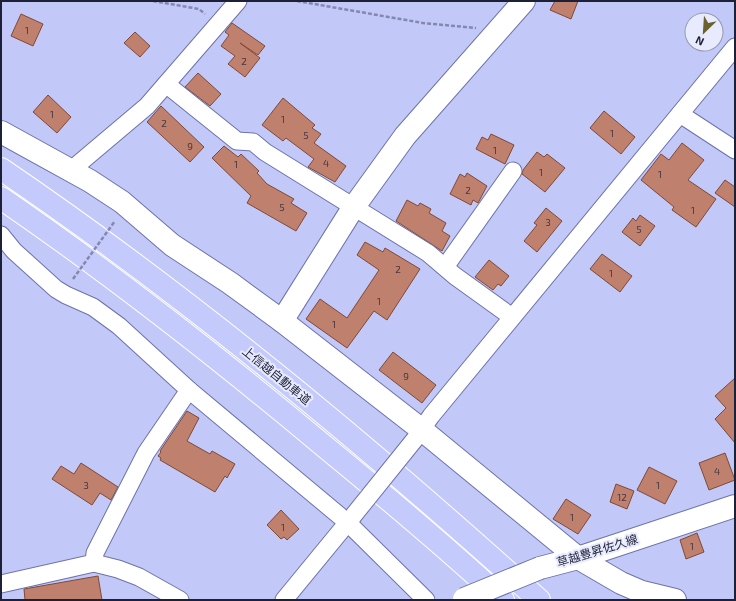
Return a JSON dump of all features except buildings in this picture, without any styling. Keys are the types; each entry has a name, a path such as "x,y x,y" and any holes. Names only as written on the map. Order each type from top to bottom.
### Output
{"highway":[{"name":"上信越自動車道","path":"1,168 61,210 270,369 368,450 539,600"},
{"name":"上信越自動車道","path":"1,198 148,304 256,389 456,556 503,600"}],"street":[{"path":"70,171 147,106 238,1"},
{"path":"282,321 354,208 405,136 524,1"},
{"path":"284,600 419,435 431,416 735,47"},
{"path":"166,84 238,141 253,142 265,152 354,208 428,252 445,267 512,317"},
{"path":"680,114 735,150"},
{"path":"1,132 90,181 122,202 172,245 230,283 282,321 419,435 578,558 621,584 642,592 676,600"},
{"path":"445,267 513,171"},
{"path":"1,236 14,251 56,289 103,313 189,390 350,519 426,600"},
{"path":"94,563 95,553 146,453 189,390"},
{"name":"草越豊昇佐久線","path":"462,599 540,568 578,558 735,506"},
{"path":"1,584 94,563 118,569 139,578 180,600"}],"path":[{"path":"153,1 198,9 218,24"},
{"path":"297,1 424,23 480,29 496,34"},
{"path":"73,279 115,221"}]}
